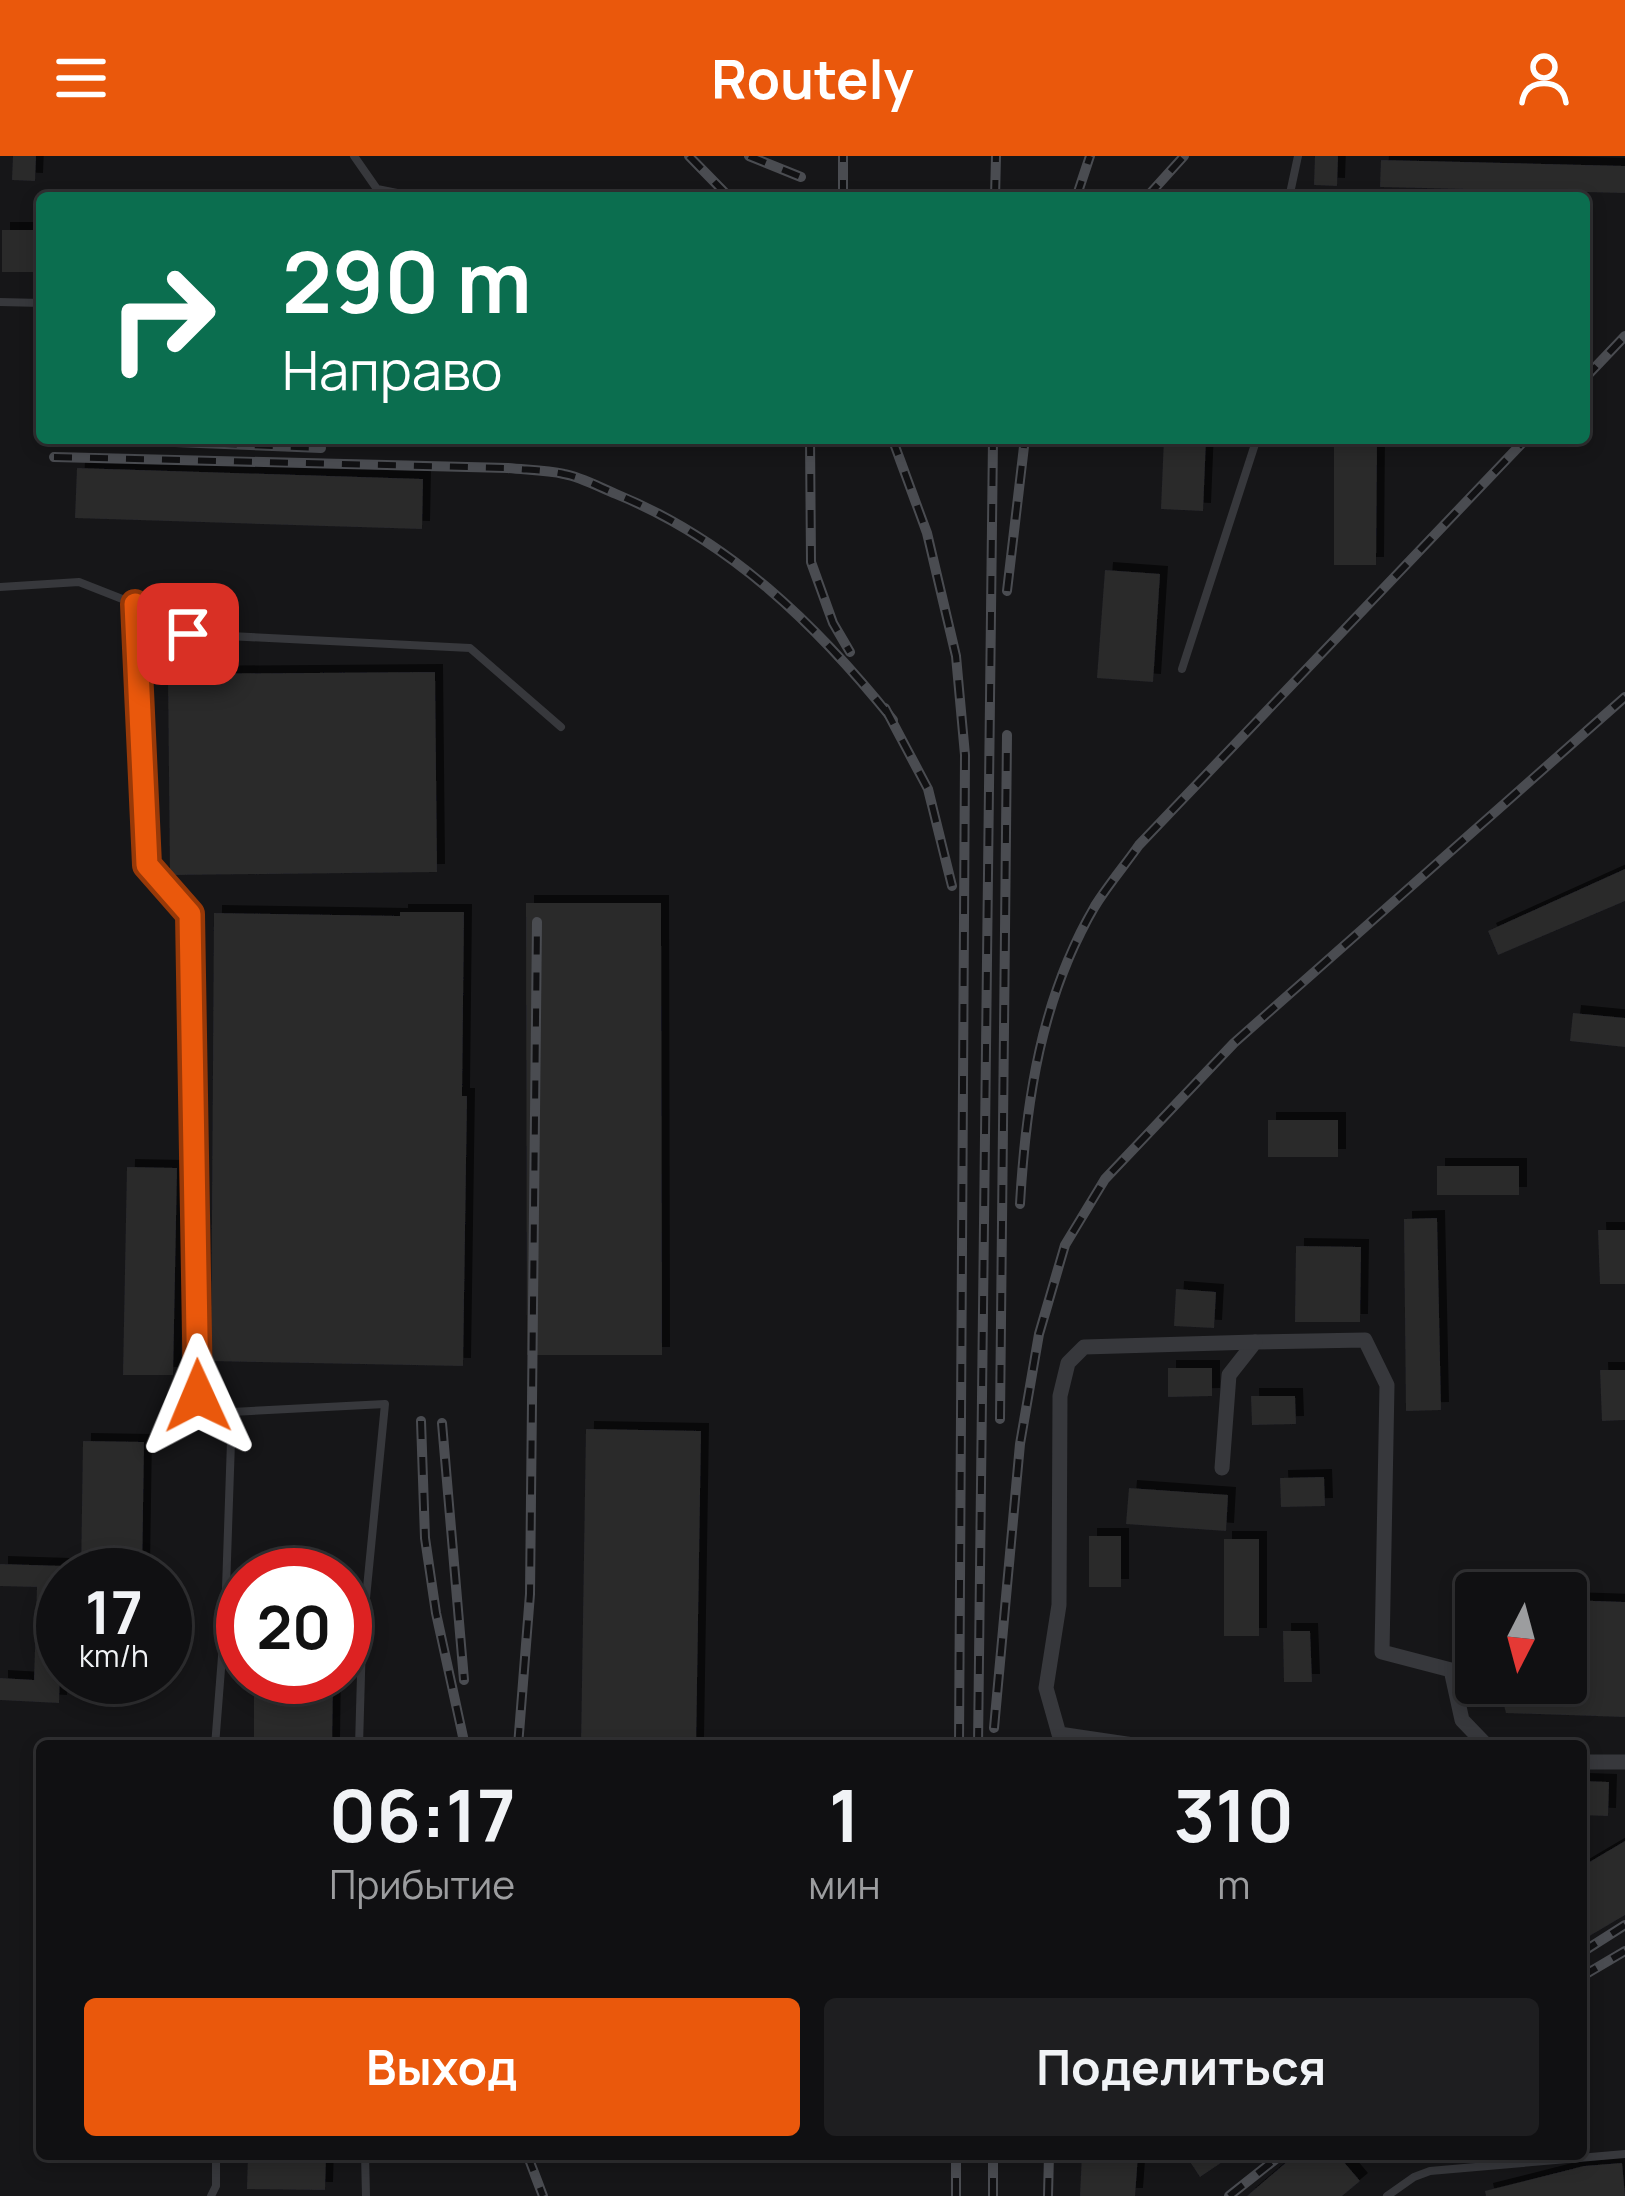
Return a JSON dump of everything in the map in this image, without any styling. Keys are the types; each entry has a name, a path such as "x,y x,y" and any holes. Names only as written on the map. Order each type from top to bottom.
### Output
{"street":[{"path":"1103,1740 1059,1733 1046,1688 1059,1605 1060,1396 1068,1363 1084,1347 1365,1340 1387,1385 1382,1652 1451,1670 1462,1720 1480,1740"},
{"path":"1222,1468 1229,1375 1255,1342"},
{"path":"1587,1762 1625,1762"}],"lane":[{"path":"354,156 377,189 392,192"},
{"path":"1290,192 1298,156"},
{"path":"0,302 36,303"},
{"path":"1182,668 1255,444"},
{"path":"0,587 79,582 135,604 188,634 470,648 562,727"},
{"path":"135,604 147,865 190,914 198,1396 232,1412 385,1405 371,1548"},
{"path":"227,1548 232,1412"},
{"path":"215,1740 218,1704"},
{"path":"359,1740 360,1704"},
{"path":"1587,2157 1625,2154"},
{"path":"211,2196 216,2160"},
{"path":"365,2160 366,2196"},
{"path":"1388,2196 1430,2171 1556,2160"}],"building":[{"path":"13,156 36,156 35,181 12,180"},
{"path":"1315,156 1338,156 1337,186 1314,185"},
{"path":"1381,160 1625,166 1625,193 1380,187"},
{"path":"2,230 36,230 36,272 2,272"},
{"path":"1164,444 1206,444 1203,511 1161,509"},
{"path":"1334,444 1377,444 1376,565 1334,565"},
{"path":"77,468 423,479 422,529 75,518"},
{"path":"1105,570 1160,574 1153,682 1097,678"},
{"path":"435,672 437,872 170,875 168,674"},
{"path":"1625,869 1625,901 1498,955 1488,931"},
{"path":"526,903 661,903 662,1355 527,1355"},
{"path":"400,912 464,912 463,1366 211,1361 214,913 400,916"},
{"path":"1573,1013 1625,1018 1625,1047 1570,1041"},
{"path":"1268,1120 1338,1120 1338,1157 1268,1157"},
{"path":"1437,1166 1519,1166 1519,1195 1437,1195"},
{"path":"127,1167 177,1168 173,1375 123,1375"},
{"path":"1437,1218 1441,1410 1406,1411 1404,1219"},
{"path":"1598,1230 1625,1230 1625,1284 1600,1284"},
{"path":"1296,1246 1361,1247 1360,1322 1295,1322"},
{"path":"1176,1289 1216,1292 1214,1328 1174,1326"},
{"path":"1168,1368 1212,1368 1212,1396 1168,1397"},
{"path":"1600,1370 1625,1370 1625,1420 1602,1421"},
{"path":"1251,1396 1295,1396 1296,1424 1252,1425"},
{"path":"586,1429 701,1431 696,1740 581,1740"},
{"path":"83,1441 144,1442 142,1548 81,1548"},
{"path":"1324,1477 1325,1506 1281,1507 1280,1478"},
{"path":"1129,1488 1228,1495 1226,1531 1126,1524"},
{"path":"1089,1536 1121,1536 1121,1587 1089,1587"},
{"path":"1224,1539 1259,1539 1259,1636 1224,1636"},
{"path":"0,1564 36,1565 36,1587 0,1586"},
{"path":"1587,1601 1625,1602 1625,1717 1506,1713 1504,1704 1587,1704"},
{"path":"36,1618 36,1702 0,1700 0,1678 34,1680"},
{"path":"1283,1631 1310,1631 1312,1682 1284,1682"},
{"path":"254,1704 333,1704 332,1740 254,1740"},
{"path":"1587,1781 1609,1782 1608,1816 1587,1815"},
{"path":"1625,1841 1625,1915 1587,1937 1587,1863"},
{"path":"248,2160 326,2160 325,2190 247,2189"},
{"path":"1082,2160 1138,2160 1135,2196 1080,2196"},
{"path":"1189,2160 1225,2160 1200,2177"},
{"path":"1289,2160 1342,2160 1360,2181 1342,2196 1247,2196"},
{"path":"1622,2163 1625,2196 1486,2196 1485,2191 1584,2166"}],"railway":[{"path":"689,156 724,192"},
{"path":"749,156 801,177"},
{"path":"843,156 843,192"},
{"path":"995,192 996,156"},
{"path":"1078,192 1090,156"},
{"path":"1151,192 1184,156"},
{"path":"1590,373 1625,336"},
{"path":"223,444 321,448"},
{"path":"810,444 811,562 833,623 850,652"},
{"path":"894,444 927,533 956,656 965,755 959,1740"},
{"path":"978,1740 993,444"},
{"path":"1007,591 1024,444"},
{"path":"1020,1204 1032,1088 1049,1013 1061,977 1100,898 1139,845 1521,444"},
{"path":"54,457 508,468 577,477 657,513 733,561 802,619 893,720"},
{"path":"994,1728 1020,1444 1039,1334 1065,1245 1105,1179 1234,1043 1625,697"},
{"path":"885,708 928,789 952,886"},
{"path":"1000,1419 1007,735"},
{"path":"518,1740 530,1594 537,922"},
{"path":"421,1421 425,1538 464,1740"},
{"path":"442,1423 464,1680"},
{"path":"1587,1949 1625,1925"},
{"path":"1587,1973 1625,1951"},
{"path":"529,2160 543,2196"},
{"path":"956,2160 956,2196"},
{"path":"993,2160 993,2196"},
{"path":"1048,2196 1049,2160"},
{"path":"1229,2196 1274,2160"}],"route":[{"path":"188,634 135,604 147,865 190,914 198,1396"}]}
